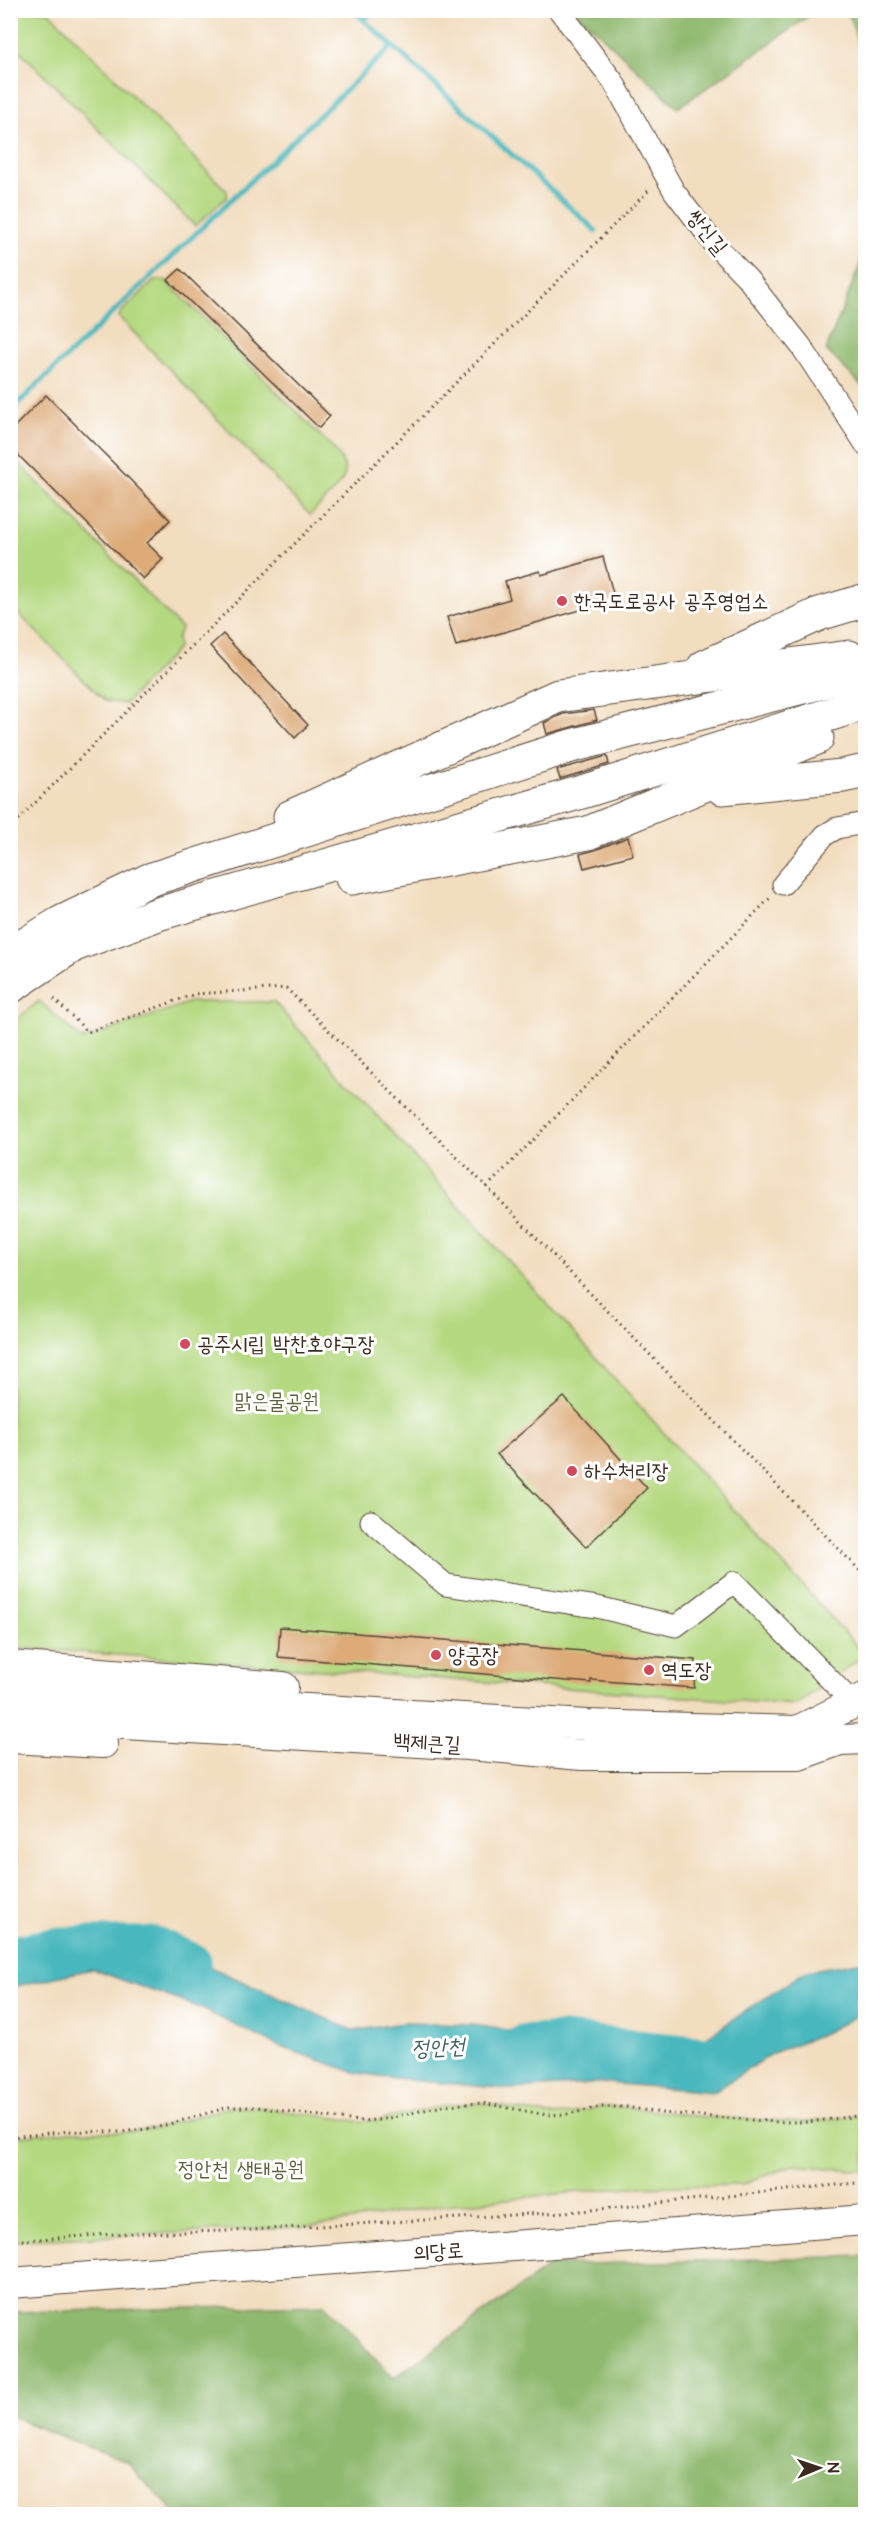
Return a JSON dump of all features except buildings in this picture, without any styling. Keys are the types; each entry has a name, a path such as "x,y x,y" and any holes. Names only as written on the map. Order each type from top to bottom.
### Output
{"highway":[{"path":"674,680 819,614 866,600"},
{"path":"10,954 60,923 149,880 558,696 866,655"},
{"path":"149,880 571,746 866,672"},
{"path":"10,987 74,945 158,914 582,792 866,703"},
{"path":"158,914 588,833 866,718"},
{"path":"688,792 842,776 866,771"}],"main road":[{"path":"10,1666 313,1689 507,1700 649,1725"},
{"name":"백제큰길","path":"10,1692 575,1724 797,1731 853,1739"},
{"path":"797,1731 860,1701"},
{"name":"백제큰길","path":"10,1717 457,1744 582,1755 799,1755 853,1739"},
{"path":"10,1738 311,1753 470,1764 582,1766 654,1755"},
{"name":"의당로","path":"10,2283 866,2220"}],"street":[{"name":"쌍신길","path":"559,10 613,81 674,190 715,245 747,278 801,346 866,445"},
{"path":"783,884 825,835 837,828 866,823"},
{"path":"371,1521 446,1585 597,1607 676,1626 734,1582 860,1701"}],"path":[{"path":"10,828 665,174"},
{"path":"487,1187 783,884"},
{"path":"54,999 88,1032 195,994 286,988 487,1187 866,1576"},
{"path":"10,2137 69,2131 121,2132 155,2128 229,2107 256,2107 357,2121 380,2120 447,2105 482,2103 547,2115 569,2114 599,2107 627,2107 662,2113 778,2122 808,2122 866,2115"},
{"path":"10,2241 581,2211 866,2182"}],"green space":[{"path":"14,10 48,11 227,191 227,197 195,226 12,43 11,13"},
{"path":"575,11 816,11 678,108"},
{"path":"848,11 865,11 865,64"},
{"path":"865,252 865,389 826,350"},
{"path":"165,280 332,447 341,459 345,469 344,478 310,515 119,317 121,312 153,282"},
{"path":"11,455 181,628 177,639 178,648 125,704 105,701 11,606"},
{"name":"맑은물공원","path":"39,1001 83,1040 190,1002 274,1002 865,1655 796,1705 11,1647 11,1024"},
{"name":"정안천 생태공원","path":"482,2103 547,2115 569,2114 599,2107 626,2107 704,2117 808,2122 865,2115 865,2171 793,2165 742,2185 631,2187 444,2205 317,2226 11,2241 11,2137 69,2131 121,2132 155,2128 229,2107 256,2107 357,2121 380,2120 447,2105"},
{"path":"865,2256 865,2514 176,2514 127,2462 11,2417 11,2312 325,2305 394,2378 551,2265"}],"water":[{"path":"60,1943 156,1943 354,2031 402,2023 473,2025 564,2039 686,2051 806,1971 865,1961 865,2011 826,2032 773,2053 714,2092 607,2083 510,2089 357,2073 278,2046 200,2008 92,1969 11,1987 11,1947"}],"waterway":[{"path":"353,10 596,231"},
{"path":"364,20 375,10"},
{"path":"10,411 392,46"},
{"name":"정안천","path":"10,1952 60,1943 156,1943 195,1961"},
{"name":"정안천","path":"522,2042 564,2039 713,2054 727,2044"}],"place":[{"name":"한국도로공사 공주영업소","path":"562,601"},
{"name":"공주시립 박찬호야구장","path":"185,1344"},
{"name":"하수처리장","path":"572,1471"},
{"name":"양궁장","path":"436,1655"},
{"name":"역도장","path":"649,1670"}]}
